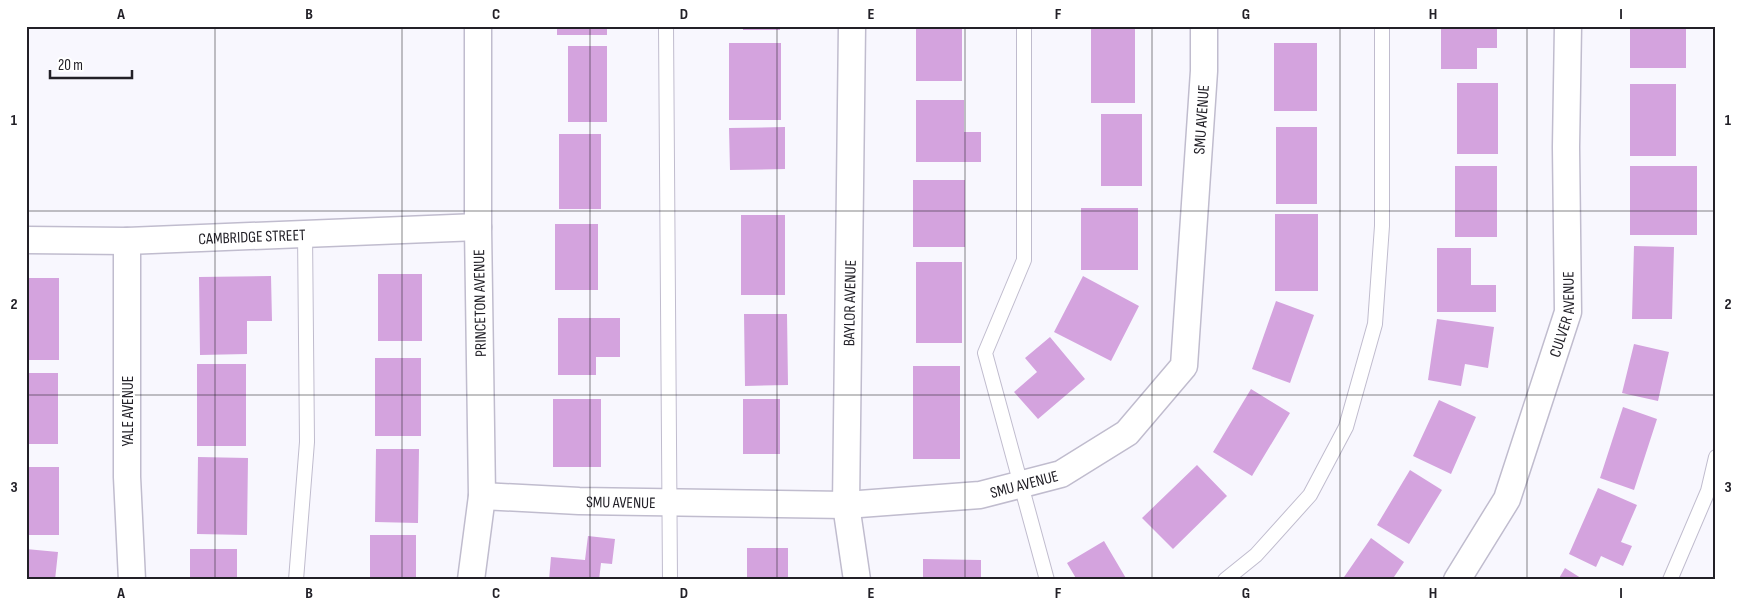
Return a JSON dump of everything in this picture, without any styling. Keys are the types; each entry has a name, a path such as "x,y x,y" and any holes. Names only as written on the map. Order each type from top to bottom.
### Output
{"street":[{"name":"PRINCETON AVENUE","path":"471,580 482,496 478,227 478,26"},
{"name":"BAYLOR AVENUE","path":"852,26 846,505 857,580"},
{"name":"SMU AVENUE","path":"482,496 579,501 846,505 980,496 1061,474 1126,432 1184,366 1204,72 1204,26"},
{"name":"CULVER AVENUE","path":"1457,580 1506,499 1568,312 1566,147 1568,26"},
{"name":"CAMBRIDGE STREET","path":"26,240 127,241 478,227"},
{"name":"YALE AVENUE","path":"127,241 127,478 132,580"}],"lane":[{"path":"666,26 670,580"},
{"path":"1024,26 1024,260 985,353 1048,580"},
{"path":"1225,580 1256,554 1310,495 1346,427 1375,324 1382,226 1382,26"},
{"path":"296,580 307,442 305,233"},
{"path":"1670,580 1708,491 1716,457"}],"building":[{"path":"557,26 607,26 607,35 557,35"},
{"path":"743,26 780,26 780,30 743,30"},
{"path":"916,26 962,26 962,81 916,81"},
{"path":"1091,26 1135,26 1135,103 1091,103"},
{"path":"1441,26 1497,26 1497,48 1477,48 1477,69 1441,69"},
{"path":"1630,26 1686,26 1686,68 1630,68"},
{"path":"729,43 781,43 781,120 729,120"},
{"path":"1274,43 1317,43 1317,111 1274,111"},
{"path":"568,46 607,46 607,122 568,122"},
{"path":"1457,83 1498,83 1498,154 1457,154"},
{"path":"1630,84 1676,84 1676,156 1630,156"},
{"path":"916,100 964,100 964,132 981,132 981,162 916,162"},
{"path":"1101,114 1142,114 1142,186 1101,186"},
{"path":"785,127 785,169 730,170 729,128"},
{"path":"1276,127 1317,127 1317,204 1276,204"},
{"path":"559,134 601,134 601,209 559,209"},
{"path":"1455,166 1497,166 1497,237 1455,237"},
{"path":"1630,166 1697,166 1697,235 1630,235"},
{"path":"913,180 965,180 965,247 913,247"},
{"path":"1081,208 1138,208 1138,270 1081,270"},
{"path":"1275,214 1318,214 1318,291 1275,291"},
{"path":"741,215 785,215 785,295 741,295"},
{"path":"555,224 598,224 598,290 555,290"},
{"path":"1634,246 1674,247 1672,319 1632,319"},
{"path":"1437,248 1471,248 1471,285 1496,285 1496,312 1437,312"},
{"path":"916,262 962,262 962,343 916,343"},
{"path":"378,274 422,274 422,341 378,341"},
{"path":"271,276 272,321 247,321 247,354 200,355 199,277"},
{"path":"1083,276 1139,306 1111,361 1054,332"},
{"path":"26,278 59,278 59,360 26,360"},
{"path":"1276,301 1314,315 1290,383 1252,369"},
{"path":"744,314 787,314 788,385 745,386"},
{"path":"558,318 620,318 620,357 596,357 596,375 558,375"},
{"path":"1437,319 1494,327 1488,368 1465,364 1461,386 1428,380"},
{"path":"1050,337 1085,379 1038,419 1014,392 1037,372 1025,358"},
{"path":"1634,344 1669,352 1658,401 1622,393"},
{"path":"375,358 421,358 421,436 375,436"},
{"path":"197,364 246,364 246,446 197,446"},
{"path":"913,366 960,366 960,459 913,459"},
{"path":"26,373 58,373 58,444 26,444"},
{"path":"1251,389 1290,413 1252,476 1213,452"},
{"path":"553,399 601,399 601,467 553,467"},
{"path":"743,399 780,399 780,454 743,454"},
{"path":"1439,400 1476,417 1451,474 1413,456"},
{"path":"1623,407 1657,419 1634,490 1600,478"},
{"path":"376,449 419,449 418,523 375,522"},
{"path":"198,457 248,458 247,535 197,534"},
{"path":"1197,465 1227,496 1173,549 1142,518"},
{"path":"26,467 59,467 59,535 26,535"},
{"path":"1410,470 1442,490 1409,544 1377,525"},
{"path":"1598,488 1637,505 1621,542 1632,546 1623,566 1601,556 1596,567 1569,554"},
{"path":"370,535 416,535 416,580 370,580"},
{"path":"588,536 615,539 612,564 601,563 599,580 549,580 551,557 585,560"},
{"path":"1371,538 1404,562 1392,580 1342,580"},
{"path":"1104,541 1127,580 1077,580 1067,563"},
{"path":"747,548 788,548 788,580 747,580"},
{"path":"26,549 58,552 55,580 26,580"},
{"path":"190,549 237,549 237,580 190,580"},
{"path":"923,559 981,560 981,580 923,580"},
{"path":"1565,568 1584,580 1558,580"}]}
